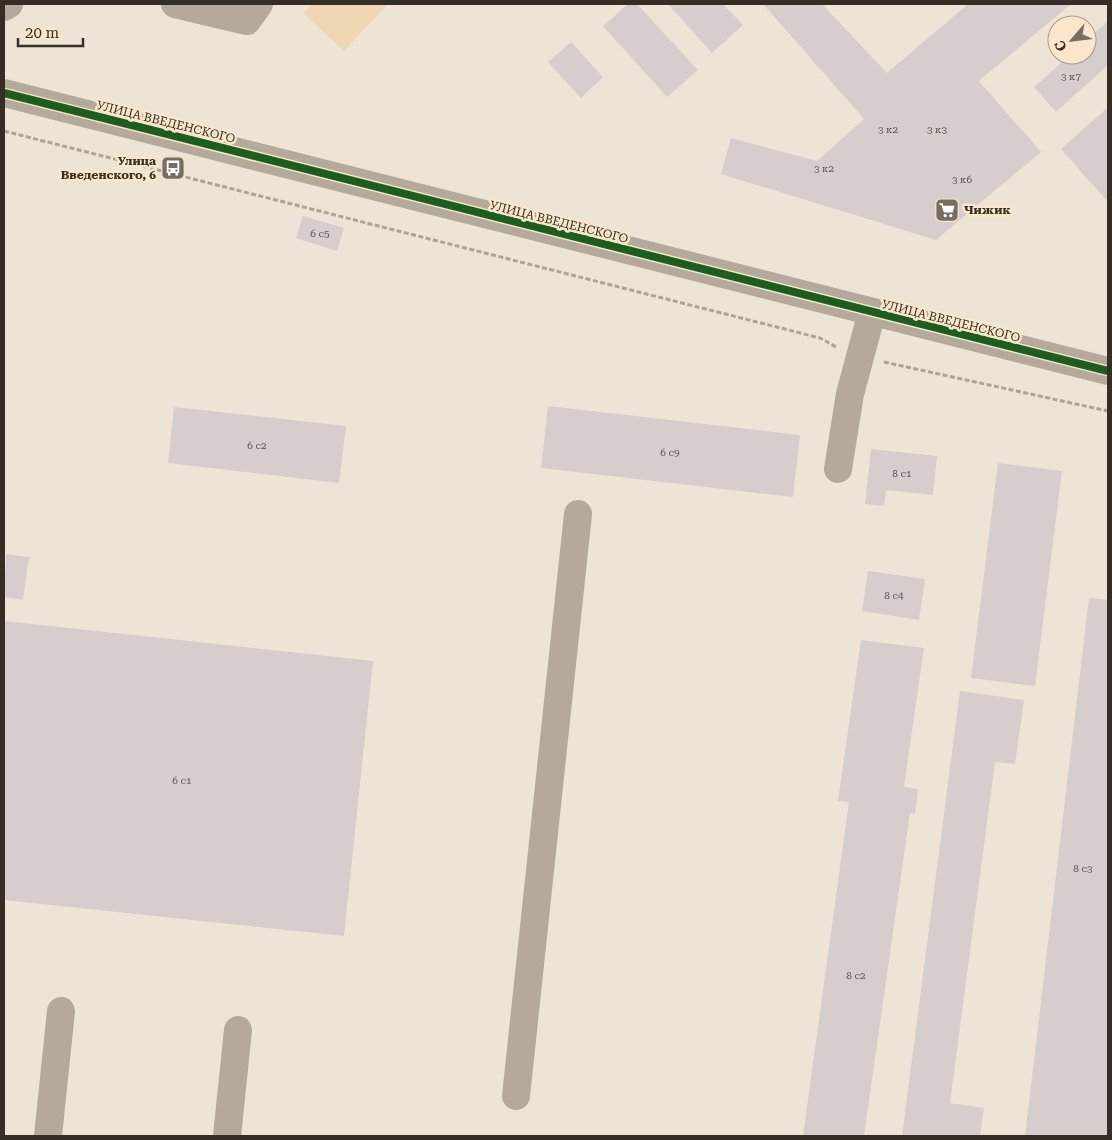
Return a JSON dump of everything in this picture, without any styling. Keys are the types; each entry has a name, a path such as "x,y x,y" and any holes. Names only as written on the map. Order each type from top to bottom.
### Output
{"street":[{"path":"4,7 8,4"},
{"path":"175,4 247,21 259,4"},
{"name":"УЛИЦА ВВЕДЕНСКОГО","path":"4,93 1108,371"},
{"path":"838,470 850,394 872,312"},
{"path":"516,1096 578,514"},
{"path":"48,1136 61,1011"},
{"path":"227,1136 238,1030"}],"path":[{"path":"4,131 820,338 846,352 861,357 1108,411"}],"shaded area":[{"path":"312,4 388,4 344,51 303,13"}],"building":[{"path":"628,4 637,4 698,70 667,97 603,26"},
{"path":"668,4 723,4 743,25 712,53"},
{"path":"763,4 822,4 887,73 968,4 1071,4 1058,15 1047,15 1047,24 979,81 1041,152 936,240 721,174 731,138 817,161 864,119"},
{"path":"1108,21 1108,65 1056,112 1034,87 1059,65 1097,65 1097,31"},
{"path":"571,42 603,77 581,98 548,62"},
{"path":"1108,107 1108,202 1061,149"},
{"path":"303,216 344,228 337,251 296,238"},
{"path":"548,406 800,435 793,497 541,468"},
{"path":"174,407 346,426 339,483 168,463"},
{"path":"871,449 937,456 933,495 886,490 884,506 865,504"},
{"path":"998,463 1062,471 1035,686 971,678"},
{"path":"6,554 29,557 23,600 4,597"},
{"path":"868,571 925,579 919,620 862,611"},
{"path":"1089,598 1108,600 1108,1136 1025,1136"},
{"path":"4,621 373,661 344,936 4,900"},
{"path":"861,640 924,648 904,787 918,789 915,814 910,813 864,1136 803,1136 849,802 838,801"},
{"path":"960,691 1024,700 1015,764 995,762 950,1103 984,1108 980,1136 902,1136"}],"cycle path":[{"path":"4,93 1108,371"}],"place":[{"name":"Улица Введенского, 6","path":"173,168"},
{"name":"Чижик","path":"947,210"}]}
